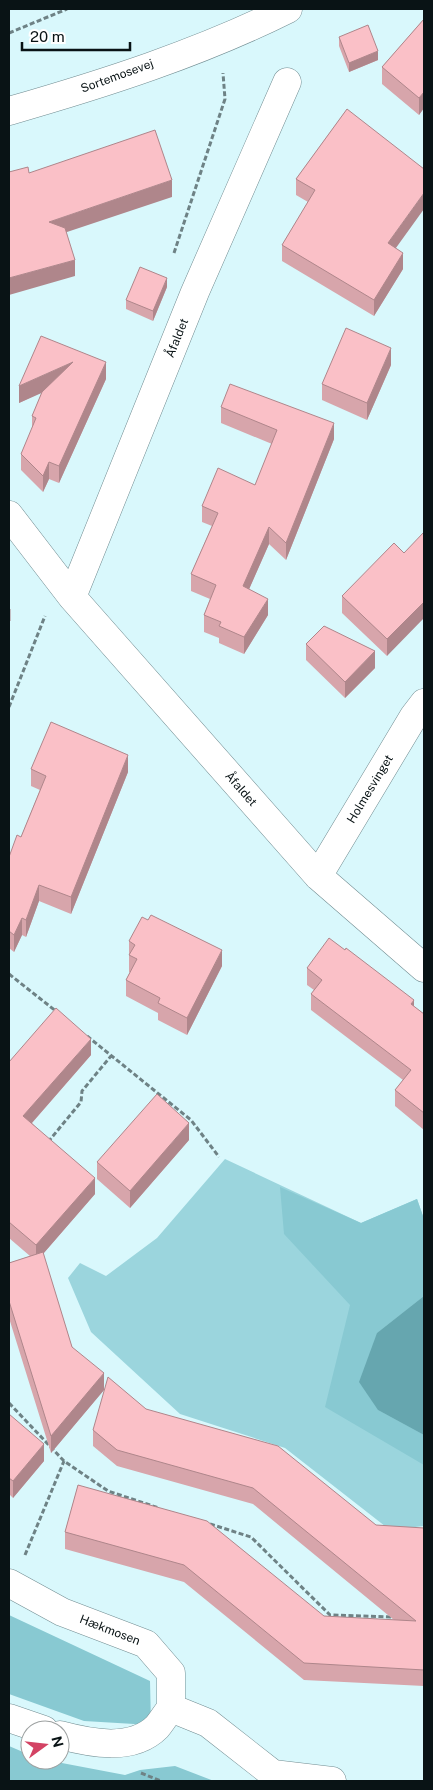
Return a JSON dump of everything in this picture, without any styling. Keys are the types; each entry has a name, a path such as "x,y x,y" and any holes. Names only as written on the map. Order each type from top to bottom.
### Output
{"street":[{"name":"Sortemosevej","path":"9,111 68,94 220,40 248,18 288,9"},
{"name":"Åfaldet","path":"65,588 287,82"},
{"name":"Åfaldet","path":"9,515 65,588 318,876 424,968"},
{"name":"Holmesvinget","path":"318,876 414,716 424,703"},
{"name":"Hækmosen","path":"10,1584 62,1612 146,1644 171,1673 171,1708"},
{"path":"70,1738 112,1745 137,1739 156,1728 171,1708 208,1723 273,1774 332,1781"}],"path":[{"path":"9,33 67,9"},
{"path":"195,292 173,255 225,99 220,40"},
{"path":"9,706 65,588"},
{"path":"9,974 62,1016"},
{"path":"85,1034 191,1120 219,1157"},
{"path":"45,1145 81,1102 82,1091 111,1056"},
{"path":"9,1403 64,1461 108,1491 162,1509"},
{"path":"10,1584 64,1461"},
{"path":"206,1523 251,1538 330,1615 396,1618"}],"shaded area":[{"path":"225,1159 361,1223 417,1199 424,1219 424,1526 390,1530 285,1448 180,1414 91,1332 68,1278 80,1263 106,1276 157,1238"},
{"path":"280,1187 361,1223 417,1199 424,1219 424,1296 377,1333 378,1410 424,1435 424,1465 325,1407 350,1305 284,1234"},
{"path":"424,1296 424,1435 378,1410 359,1382 377,1333"},
{"path":"9,1615 150,1681 151,1725 84,1721 9,1694"},
{"path":"9,1746 20,1751 20,1770 70,1770 70,1765 125,1775 140,1770 175,1766 214,1781 9,1781"}],"building":[{"path":"424,19 424,92 419,98 382,67"},
{"path":"368,25 378,51 349,63 339,37"},
{"path":"347,109 424,169 424,193 388,243 403,253 374,300 282,245 315,190 296,179"},
{"path":"155,130 172,180 49,222 65,228 75,260 9,278 9,172 28,167 29,173"},
{"path":"140,267 167,278 153,311 126,300"},
{"path":"346,328 391,348 367,403 322,384"},
{"path":"41,336 106,362 59,466 49,462 43,476 21,454 36,418 32,416 42,392 73,362 19,386"},
{"path":"230,384 334,423 286,543 269,527 243,586 268,599 244,637 219,626 221,622 204,615 216,585 191,574 218,513 202,506 218,468 255,485 277,430 221,407"},
{"path":"424,532 424,602 387,639 342,596 394,543 404,553"},
{"path":"324,626 375,651 345,682 306,644"},
{"path":"51,722 128,755 71,897 39,885 26,920 22,918 14,935 9,931 9,857 17,835 21,837 46,776 31,769"},
{"path":"151,915 222,950 187,1018 158,1003 160,998 126,980 137,959 129,955 135,945 129,941 142,917 148,920"},
{"path":"329,938 345,950 346,948 414,1000 411,1004 424,1014 424,1113 395,1090 411,1070 311,994 322,980 307,968"},
{"path":"56,1008 91,1039 23,1116 95,1178 36,1245 9,1222 9,1062"},
{"path":"157,1094 189,1123 130,1191 97,1162"},
{"path":"43,1252 72,1347 104,1373 51,1436 9,1301 9,1263"},
{"path":"108,1377 146,1409 278,1446 376,1525 424,1528 424,1670 304,1663 184,1565 65,1532 78,1485 207,1521 324,1616 416,1621 253,1488 117,1450 93,1430"},
{"path":"9,1414 44,1444 13,1481 9,1478"}]}
